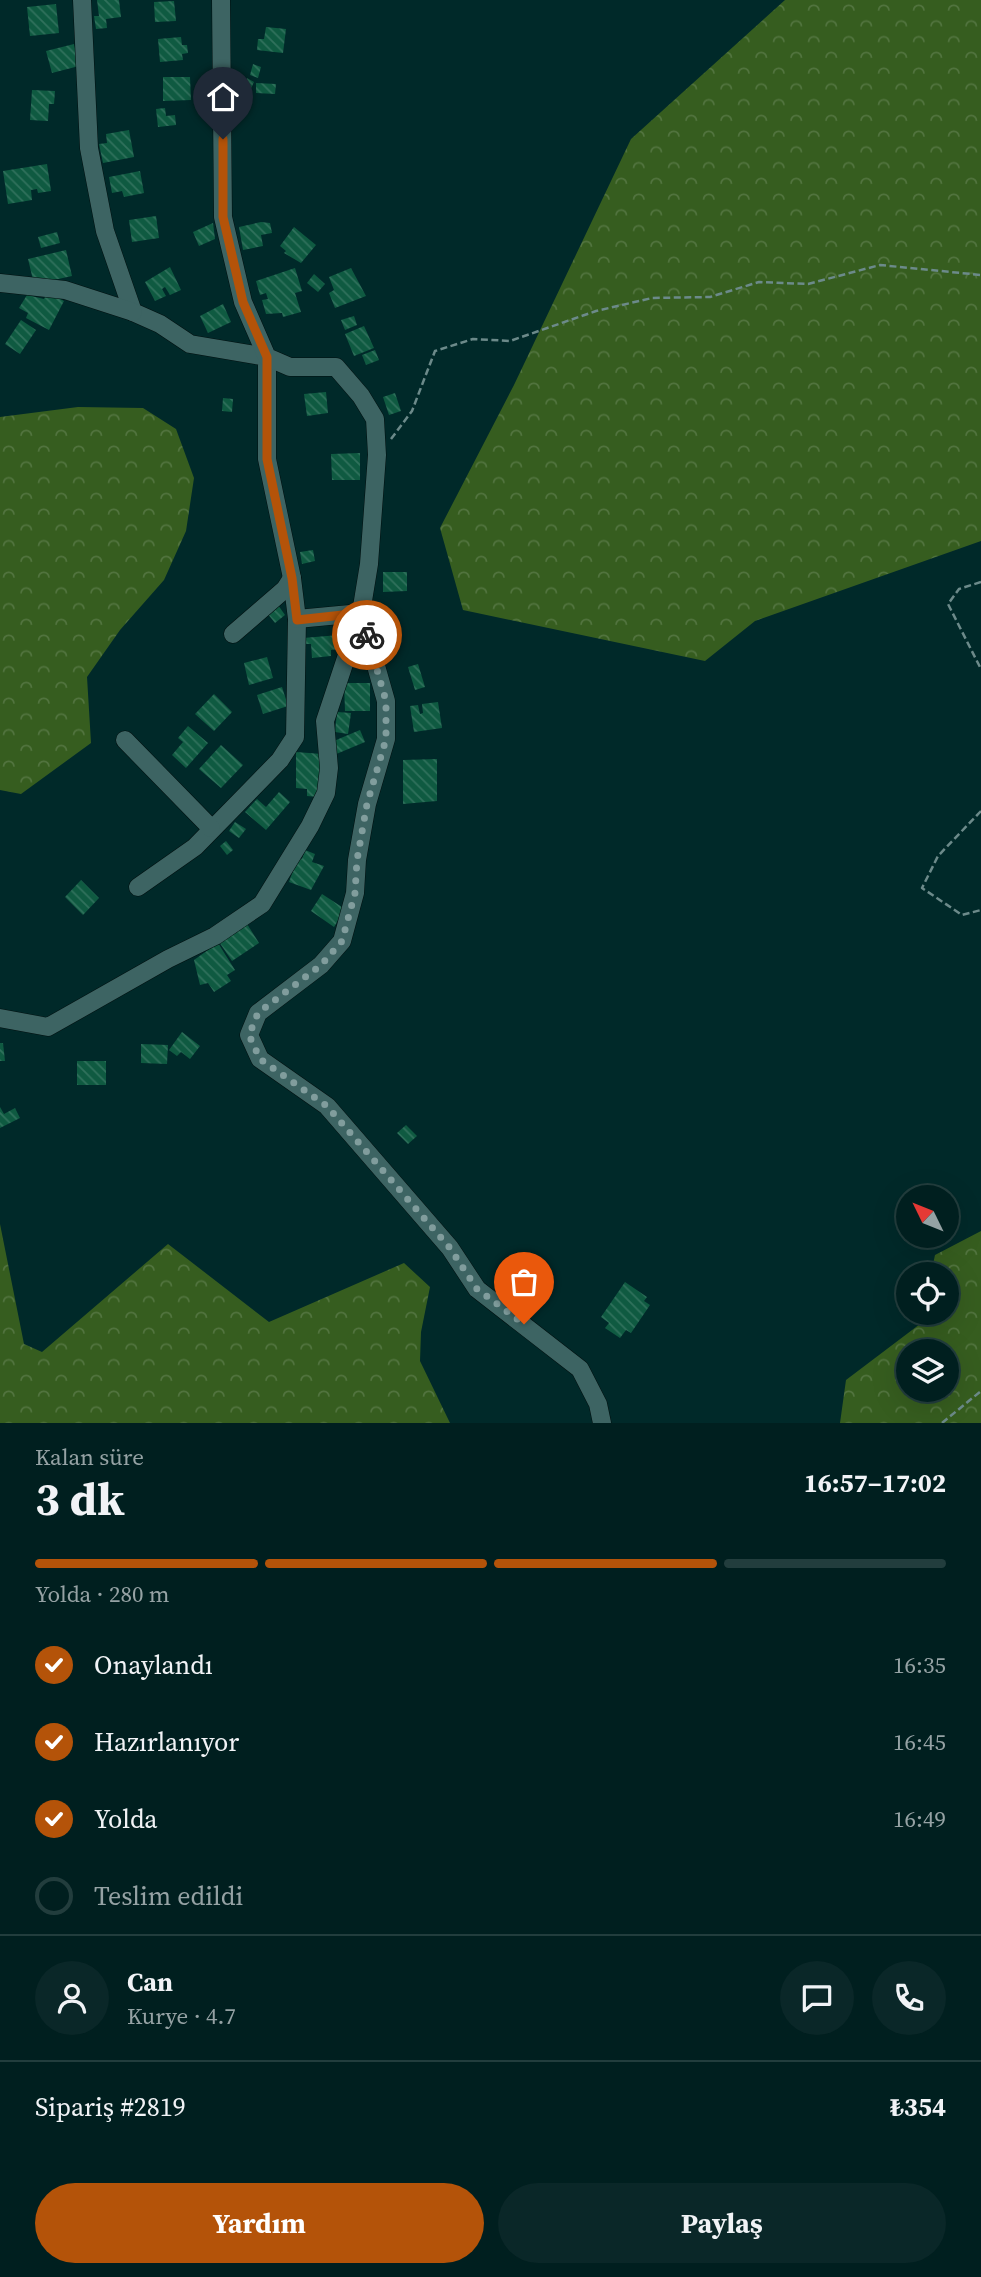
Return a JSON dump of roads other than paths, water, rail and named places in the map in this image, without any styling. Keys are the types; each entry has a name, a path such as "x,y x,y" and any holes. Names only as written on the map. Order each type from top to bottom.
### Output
{"street":[{"path":"82,0 89,148 105,231 133,312"},
{"path":"138,887 195,847 280,760 295,737 297,620 292,578 267,459 267,357 243,302 223,217 221,0"},
{"path":"0,283 65,290 133,312 160,324 190,344 267,357 290,367 336,368 361,396 374,419 377,455 369,564 361,613 325,721 329,768 326,793 310,826 262,904 215,936 168,959 48,1027 0,1018"},
{"path":"233,634 285,589 292,578"},
{"path":"297,620 361,613"},
{"path":"361,613 386,701 386,739 367,804 357,860 355,893 342,941 321,965 258,1013 249,1035 260,1059 327,1106 450,1248 477,1289 580,1369 598,1404 602,1423"},
{"path":"125,740 211,828"}]}
